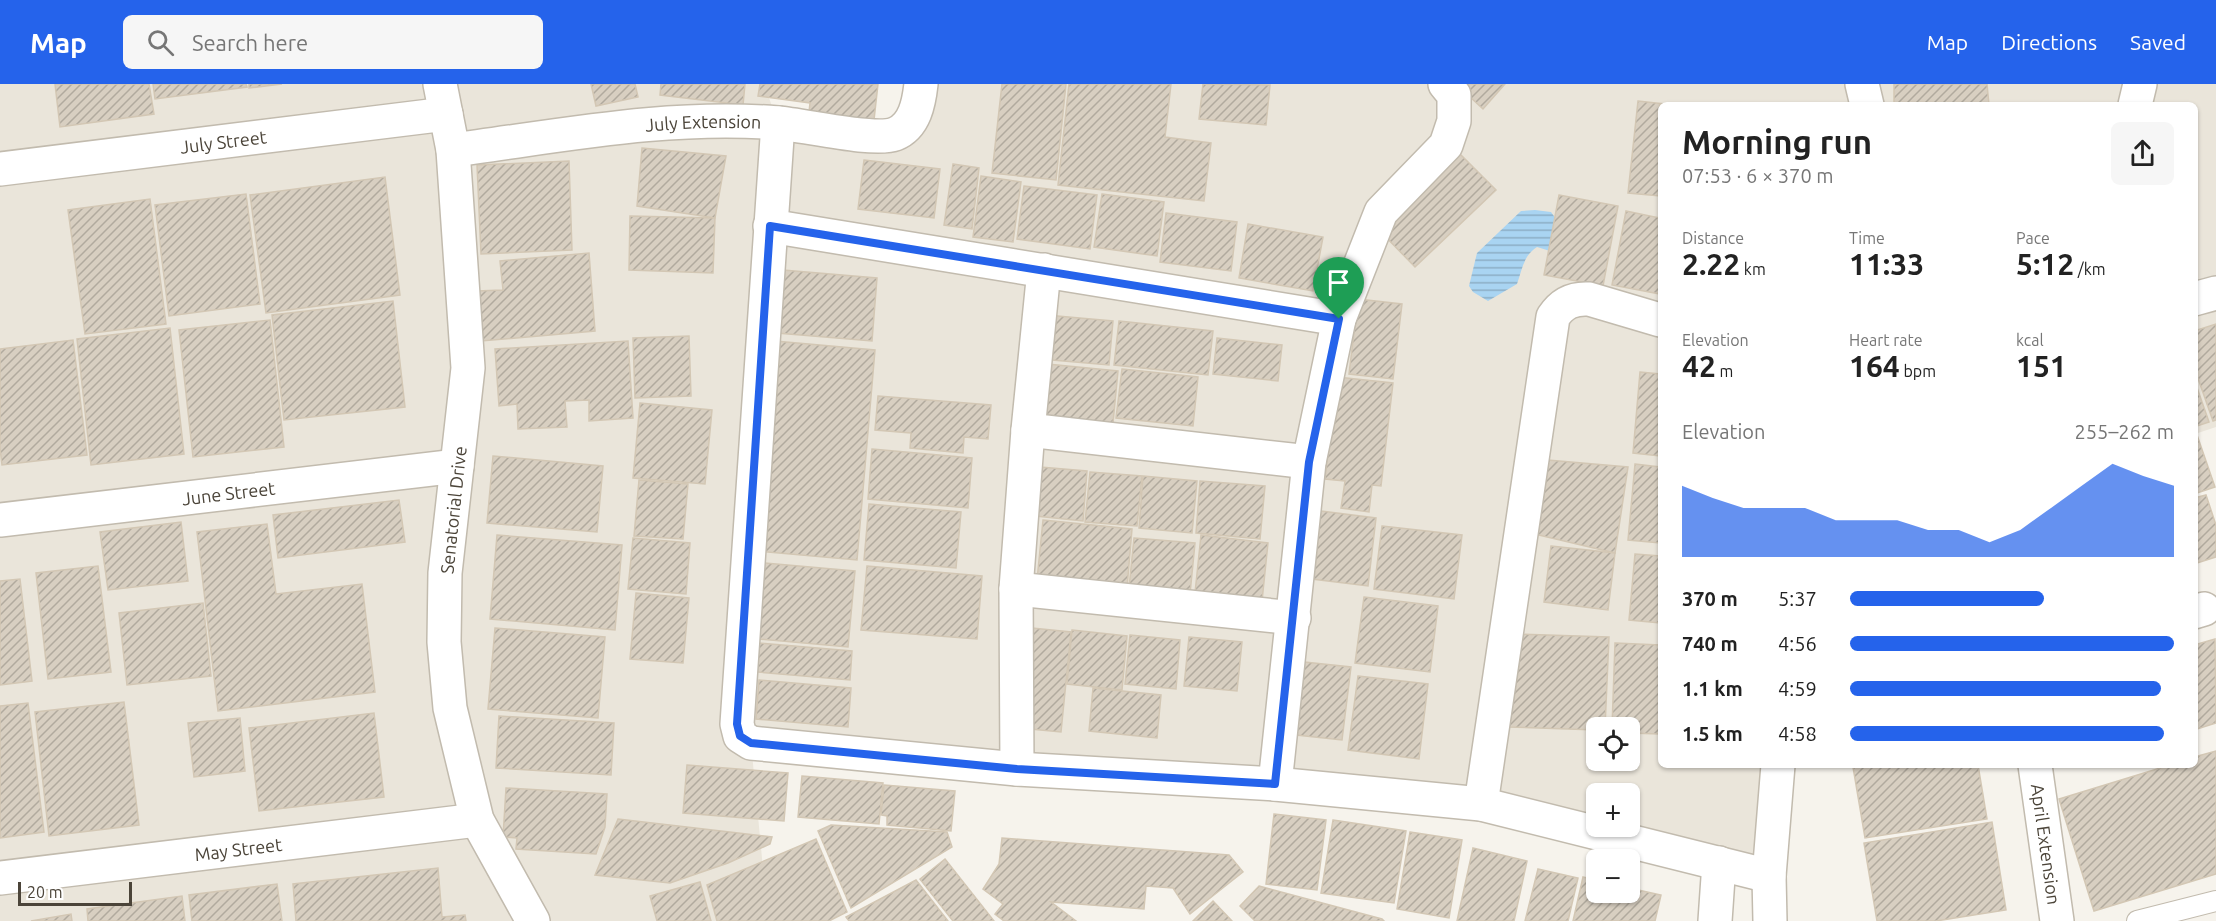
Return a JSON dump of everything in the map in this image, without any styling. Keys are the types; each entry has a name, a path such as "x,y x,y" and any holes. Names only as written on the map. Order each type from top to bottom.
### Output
{"street":[{"name":"July Extension","path":"453,150 639,126 705,121 778,123 878,137 896,134 908,123 918,109 921,84"},
{"path":"1275,784 1309,462 1339,319 1381,212 1446,145 1454,121 1454,95 1445,84"},
{"path":"1862,84 1866,102"},
{"path":"2136,102 2140,84"},
{"name":"Senatorial Drive","path":"443,99 453,150 468,368 445,573 444,642 450,708 477,820 532,921"},
{"name":"July Street","path":"0,169 443,99"},
{"path":"778,123 737,724 740,736 751,743 1017,769 1275,784 1481,804 1769,876"},
{"path":"770,226 1339,319"},
{"path":"1017,769 1016,589 1028,430 1044,270"},
{"path":"2198,298 2216,293"},
{"path":"1481,804 1553,317 1558,309 1577,298 1589,299 1658,319"},
{"path":"1028,430 1309,462"},
{"name":"June Street","path":"0,520 457,466"},
{"path":"1016,589 1294,618"},
{"path":"1770,921 1769,876 1778,768"},
{"name":"April Extension","path":"2035,768 2057,921"},
{"name":"May Street","path":"0,878 477,820"},
{"path":"1715,921 1719,863"}],"lane":[{"path":"2137,921 2216,901"}],"shaded area":[{"path":"0,84 764,84 778,123 899,134 911,84 2216,84 2216,427 2198,433 2198,102 1658,102 1658,768 1790,768 1769,876 1613,837 1640,837 1640,783 1586,783 1586,830 1481,804 751,743 768,921 0,921"}],"water":[{"path":"1521,211 1551,212 1556,219 1550,251 1537,247 1532,251 1524,264 1517,284 1488,301 1473,292 1469,286 1477,253"}],"building":[{"path":"55,84 149,84 154,114 60,127"},
{"path":"153,84 246,84 247,87 155,99"},
{"path":"249,84 282,84 249,88"},
{"path":"591,84 635,84 638,97 596,106"},
{"path":"661,84 745,84 743,105 660,95"},
{"path":"760,84 878,84 873,129 808,121 810,103 758,96"},
{"path":"1002,84 1066,84 1056,180 992,173"},
{"path":"1069,84 1171,84 1165,137 1211,143 1204,201 1058,185"},
{"path":"1203,84 1270,85 1266,125 1199,119"},
{"path":"1456,84 1505,84 1483,109"},
{"path":"1894,84 1987,84 1989,102 1894,102"},
{"path":"1638,101 1658,103 1658,196 1628,193"},
{"path":"642,148 726,156 715,218 637,206"},
{"path":"1459,153 1496,190 1415,267 1379,230"},
{"path":"864,160 940,169 934,218 858,209"},
{"path":"569,161 572,250 481,254 477,165"},
{"path":"953,164 979,168 972,229 944,225"},
{"path":"981,176 1021,182 1013,242 973,237"},
{"path":"385,177 400,295 266,313 250,195"},
{"path":"1024,186 1097,195 1090,249 1017,239"},
{"path":"246,194 260,304 169,316 155,205"},
{"path":"1102,194 1164,202 1157,256 1094,247"},
{"path":"1559,195 1618,206 1603,286 1544,275"},
{"path":"150,199 166,324 85,334 68,210"},
{"path":"1626,211 1658,218 1658,294 1612,285"},
{"path":"1166,213 1237,222 1231,271 1160,262"},
{"path":"630,216 715,218 713,273 629,270"},
{"path":"1248,224 1323,237 1313,291 1239,278"},
{"path":"589,253 595,331 481,341 477,291 503,290 500,261"},
{"path":"783,270 877,278 872,341 777,333"},
{"path":"1358,299 1402,304 1393,379 1349,374"},
{"path":"393,301 405,407 284,420 272,315"},
{"path":"1046,315 1113,321 1109,365 1041,359"},
{"path":"270,320 284,447 193,457 179,330"},
{"path":"1119,321 1213,331 1208,375 1114,365"},
{"path":"2216,324 2216,420 2213,421 2198,378 2198,330"},
{"path":"170,328 184,454 91,465 77,339"},
{"path":"689,336 691,396 635,398 633,338"},
{"path":"1217,338 1282,345 1278,381 1213,374"},
{"path":"73,340 87,455 2,465 0,349"},
{"path":"628,341 633,418 589,421 589,400 565,401 567,427 518,429 517,404 499,406 495,349"},
{"path":"775,341 875,350 857,560 757,551"},
{"path":"1037,363 1118,371 1113,423 1034,414"},
{"path":"1122,369 1198,377 1193,426 1116,418"},
{"path":"1640,372 1658,374 1658,456 1633,453"},
{"path":"1337,377 1393,383 1381,486 1372,485 1369,512 1341,508 1345,481 1325,479"},
{"path":"2198,390 2209,422 2198,426"},
{"path":"878,396 991,405 988,439 964,437 963,453 910,448 911,433 875,430"},
{"path":"640,403 712,410 705,484 633,478"},
{"path":"2198,438 2215,487 2198,493"},
{"path":"872,449 972,458 968,508 868,499"},
{"path":"493,456 603,466 597,532 487,523"},
{"path":"1536,459 1628,467 1615,553 1530,533"},
{"path":"1635,464 1658,467 1658,543 1628,540"},
{"path":"1028,466 1087,471 1083,521 1026,515"},
{"path":"1090,472 1142,476 1137,526 1085,522"},
{"path":"1143,476 1197,481 1192,533 1139,528"},
{"path":"639,480 688,484 683,539 634,536"},
{"path":"1200,481 1265,486 1260,539 1196,533"},
{"path":"2206,495 2216,525 2216,557 2198,563 2198,497"},
{"path":"399,500 405,542 278,558 273,515"},
{"path":"869,504 961,512 956,568 864,560"},
{"path":"1321,511 1376,518 1368,586 1312,579"},
{"path":"1043,520 1132,529 1127,588 1037,580"},
{"path":"181,522 188,581 108,590 100,532"},
{"path":"267,524 276,594 362,584 375,692 218,711 197,532"},
{"path":"1382,526 1462,535 1454,599 1374,589"},
{"path":"497,535 622,545 615,630 490,619"},
{"path":"1201,535 1268,543 1262,601 1195,593"},
{"path":"633,538 690,543 686,594 628,589"},
{"path":"1134,538 1195,543 1190,594 1129,588"},
{"path":"1551,546 1615,553 1608,610 1544,602"},
{"path":"1635,554 1658,556 1658,623 1629,620"},
{"path":"754,562 855,571 848,647 748,638"},
{"path":"98,566 111,672 48,679 36,573"},
{"path":"867,566 982,576 977,639 861,630"},
{"path":"20,579 32,681 0,685 0,581"},
{"path":"636,593 689,598 683,663 630,659"},
{"path":"1364,597 1438,606 1430,672 1355,663"},
{"path":"203,603 211,676 127,685 119,613"},
{"path":"1022,627 1071,632 1061,732 1020,728"},
{"path":"495,628 605,637 598,718 488,709"},
{"path":"1072,630 1127,636 1122,690 1067,684"},
{"path":"1512,634 1609,637 1605,717 1586,717 1586,730 1509,727"},
{"path":"1130,635 1180,640 1176,689 1125,684"},
{"path":"1189,637 1242,642 1237,691 1184,686"},
{"path":"2215,639 2216,723 2198,729 2198,644"},
{"path":"748,642 852,651 850,680 746,671"},
{"path":"1615,643 1658,645 1658,734 1640,733 1640,717 1612,717"},
{"path":"1295,661 1351,667 1342,740 1287,734"},
{"path":"1358,676 1428,684 1419,759 1348,750"},
{"path":"759,680 851,688 848,727 756,719"},
{"path":"1093,688 1161,695 1157,738 1089,731"},
{"path":"124,702 139,825 49,836 35,712"},
{"path":"28,703 44,832 0,838 0,706"},
{"path":"374,713 384,797 259,811 249,728"},
{"path":"499,716 614,723 611,775 496,768"},
{"path":"240,718 245,771 194,777 188,723"},
{"path":"2216,751 2216,874 2094,911 2059,799 2160,768 2198,768 2198,756"},
{"path":"687,765 788,773 784,821 683,813"},
{"path":"1853,768 1978,768 1987,819 1865,838"},
{"path":"802,776 883,783 879,824 798,817"},
{"path":"884,785 955,791 951,831 887,825 887,816 881,815"},
{"path":"506,788 607,794 605,827 596,854 516,849 517,838 503,837"},
{"path":"1274,814 1326,820 1317,890 1266,884"},
{"path":"618,819 772,837 770,844 728,863 670,883 595,875"},
{"path":"1333,820 1406,831 1394,903 1321,893"},
{"path":"1992,822 2006,910 1936,921 1877,921 1864,843"},
{"path":"831,825 947,832 952,847 851,908 818,831"},
{"path":"1410,832 1462,840 1449,918 1397,909"},
{"path":"1002,838 1229,855 1243,872 1190,914 1173,888 1146,886 1144,909 1051,902 1076,921 1004,921 995,914 1003,904 983,889 999,864"},
{"path":"816,839 847,912 829,921 717,921 707,885"},
{"path":"1473,848 1527,861 1514,921 1457,921"},
{"path":"945,859 994,921 953,921 920,879"},
{"path":"438,868 442,917 465,915 466,921 296,921 293,884"},
{"path":"1538,869 1578,878 1568,921 1525,921"},
{"path":"1583,877 1586,878 1586,903 1640,903 1640,890 1661,895 1655,921 1573,921"},
{"path":"916,880 948,921 849,921 846,917"},
{"path":"700,882 711,921 657,921 650,896"},
{"path":"277,884 282,921 192,921 189,895"},
{"path":"1259,886 1384,921 1255,921 1240,906"},
{"path":"182,896 185,921 88,921 87,909"},
{"path":"1213,901 1232,921 1193,921"},
{"path":"71,914 72,921 31,921"}],"route":[{"path":"770,226 1339,319 1309,462 1275,784 1017,769 751,743 740,736 737,724 770,226"}]}
